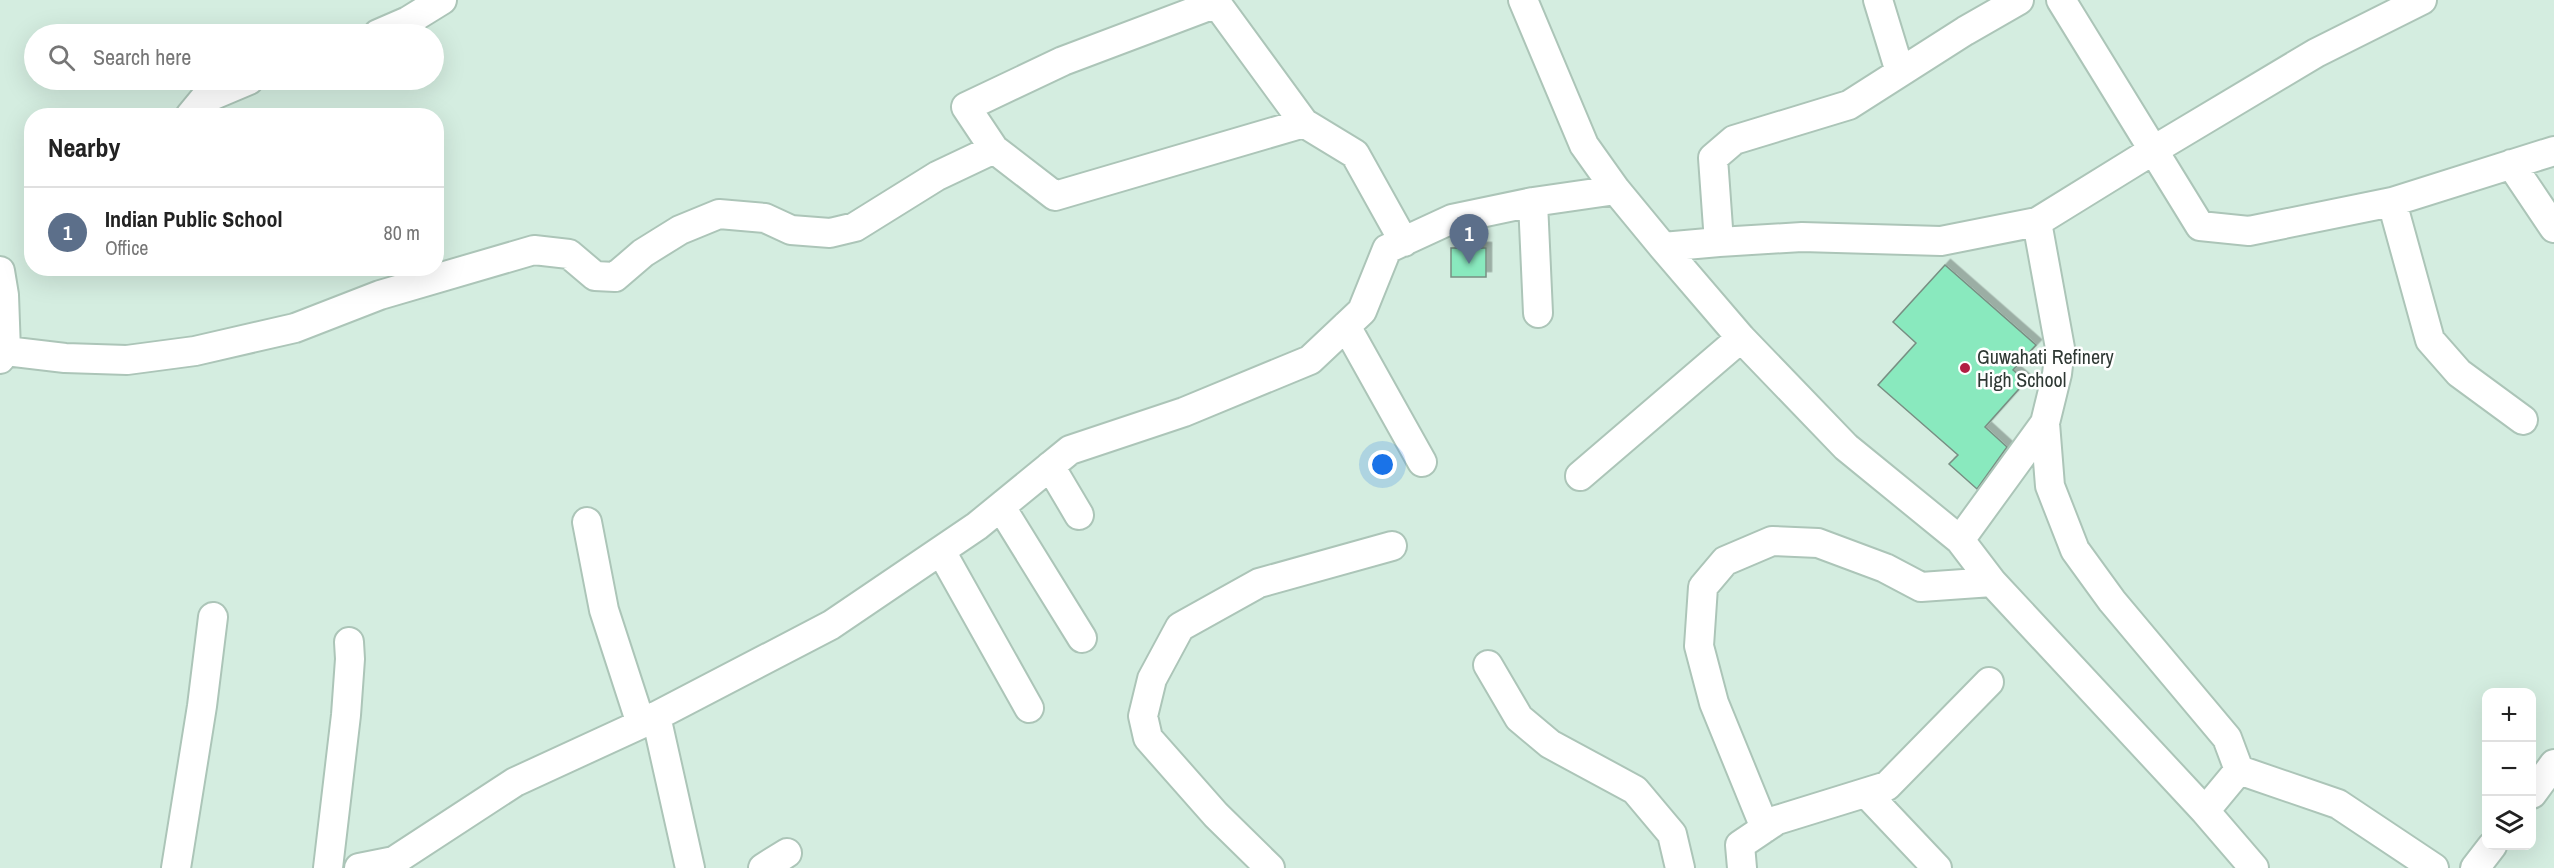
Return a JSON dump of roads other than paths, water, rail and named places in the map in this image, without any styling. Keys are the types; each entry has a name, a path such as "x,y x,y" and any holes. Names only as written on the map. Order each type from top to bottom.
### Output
{"street":[{"path":"401,24 442,0"},
{"path":"1523,0 1584,145 1616,190 1663,247 1741,338 1846,447 1960,540 1992,582 2205,811 2254,868"},
{"path":"1878,0 1900,72"},
{"path":"1719,242 1713,158 1734,140 1849,105 1900,72 1976,11 2019,0"},
{"path":"2061,0 2200,226 2249,231 2392,202 2554,151"},
{"path":"1663,247 1802,237 1941,242 2037,222 2316,53 2422,0"},
{"path":"1304,123 1055,196 994,149 966,107 1063,61 1209,6 1220,8 1304,123 1355,154 1404,242"},
{"path":"197,108 204,99 225,90"},
{"path":"0,271 4,295 3,355 127,360 195,351 295,328 380,295 534,250 569,254 595,276 615,277 643,253 680,230 719,214 765,218 791,230 830,233 855,227 937,176 994,149"},
{"path":"2511,164 2554,228"},
{"path":"359,868 394,861 515,782 649,720 831,625 941,551 1001,507 1070,450 1184,412 1310,360 1362,311 1387,249 1452,219 1533,202 1616,190"},
{"path":"1533,202 1538,312"},
{"path":"2392,202 2430,340 2459,373 2523,420"},
{"path":"2037,222 2060,348 2057,374 2045,423 2050,486 2075,550 2112,601 2227,738 2239,770"},
{"path":"1346,326 1422,462"},
{"path":"1580,477 1741,338"},
{"path":"1960,540 2045,423"},
{"path":"1050,466 1079,515"},
{"path":"1001,507 1082,638"},
{"path":"587,522 604,610 649,720 690,868"},
{"path":"1765,828 1714,703 1699,646 1703,587 1725,561 1772,541 1818,543 1885,568 1921,587 1992,582"},
{"path":"1270,868 1216,815 1148,738 1143,716 1152,679 1180,627 1259,583 1392,546"},
{"path":"941,551 1029,708"},
{"path":"176,868 202,706 213,617"},
{"path":"328,868 346,715 349,642"},
{"path":"1488,664 1519,718 1550,744 1635,790 1672,834 1680,868"},
{"path":"1742,868 1740,845 1777,820 1887,786 1989,682"},
{"path":"2536,789 2554,764"},
{"path":"2205,811 2239,770"},
{"path":"2239,770 2338,804 2434,868"},
{"path":"1866,793 1937,868"},
{"path":"2475,868 2489,850"},
{"path":"763,868 787,852"}],"place":[{"name":"Indian Public School","path":"1469,264"},
{"name":"Guwahati Refinery High School","path":"1965,368"}]}
